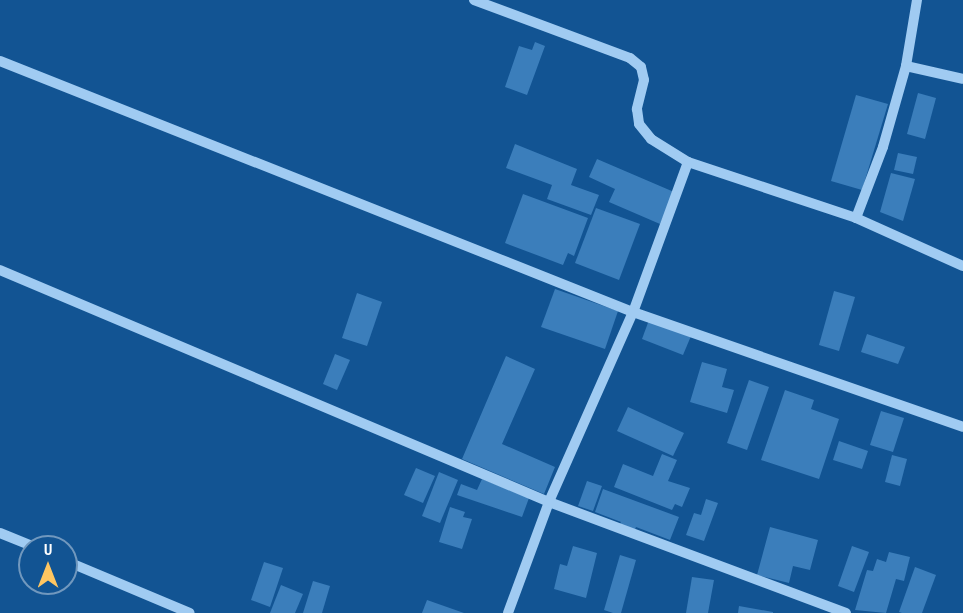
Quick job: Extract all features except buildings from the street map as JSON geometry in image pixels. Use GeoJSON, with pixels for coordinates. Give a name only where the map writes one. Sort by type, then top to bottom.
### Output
{"type":"FeatureCollection","features":[{"type":"Feature","properties":{"kind":"street"},"geometry":{"type":"LineString","coordinates":[[474,0],[508,5],[630,58],[642,68],[644,80],[637,109],[639,124],[651,139],[688,162],[856,218],[963,266]]}},
{"type":"Feature","properties":{"kind":"street"},"geometry":{"type":"LineString","coordinates":[[856,218],[883,147],[906,66],[917,0]]}},
{"type":"Feature","properties":{"kind":"street"},"geometry":{"type":"LineString","coordinates":[[0,61],[633,312],[963,427]]}},
{"type":"Feature","properties":{"kind":"street"},"geometry":{"type":"LineString","coordinates":[[906,66],[963,80]]}},
{"type":"Feature","properties":{"kind":"street"},"geometry":{"type":"LineString","coordinates":[[508,613],[549,502],[633,312],[688,162]]}},
{"type":"Feature","properties":{"kind":"street"},"geometry":{"type":"LineString","coordinates":[[0,270],[549,502],[846,613]]}},
{"type":"Feature","properties":{"kind":"street"},"geometry":{"type":"LineString","coordinates":[[0,533],[18,540]]}},
{"type":"Feature","properties":{"kind":"street"},"geometry":{"type":"LineString","coordinates":[[78,566],[190,613]]}}]}
